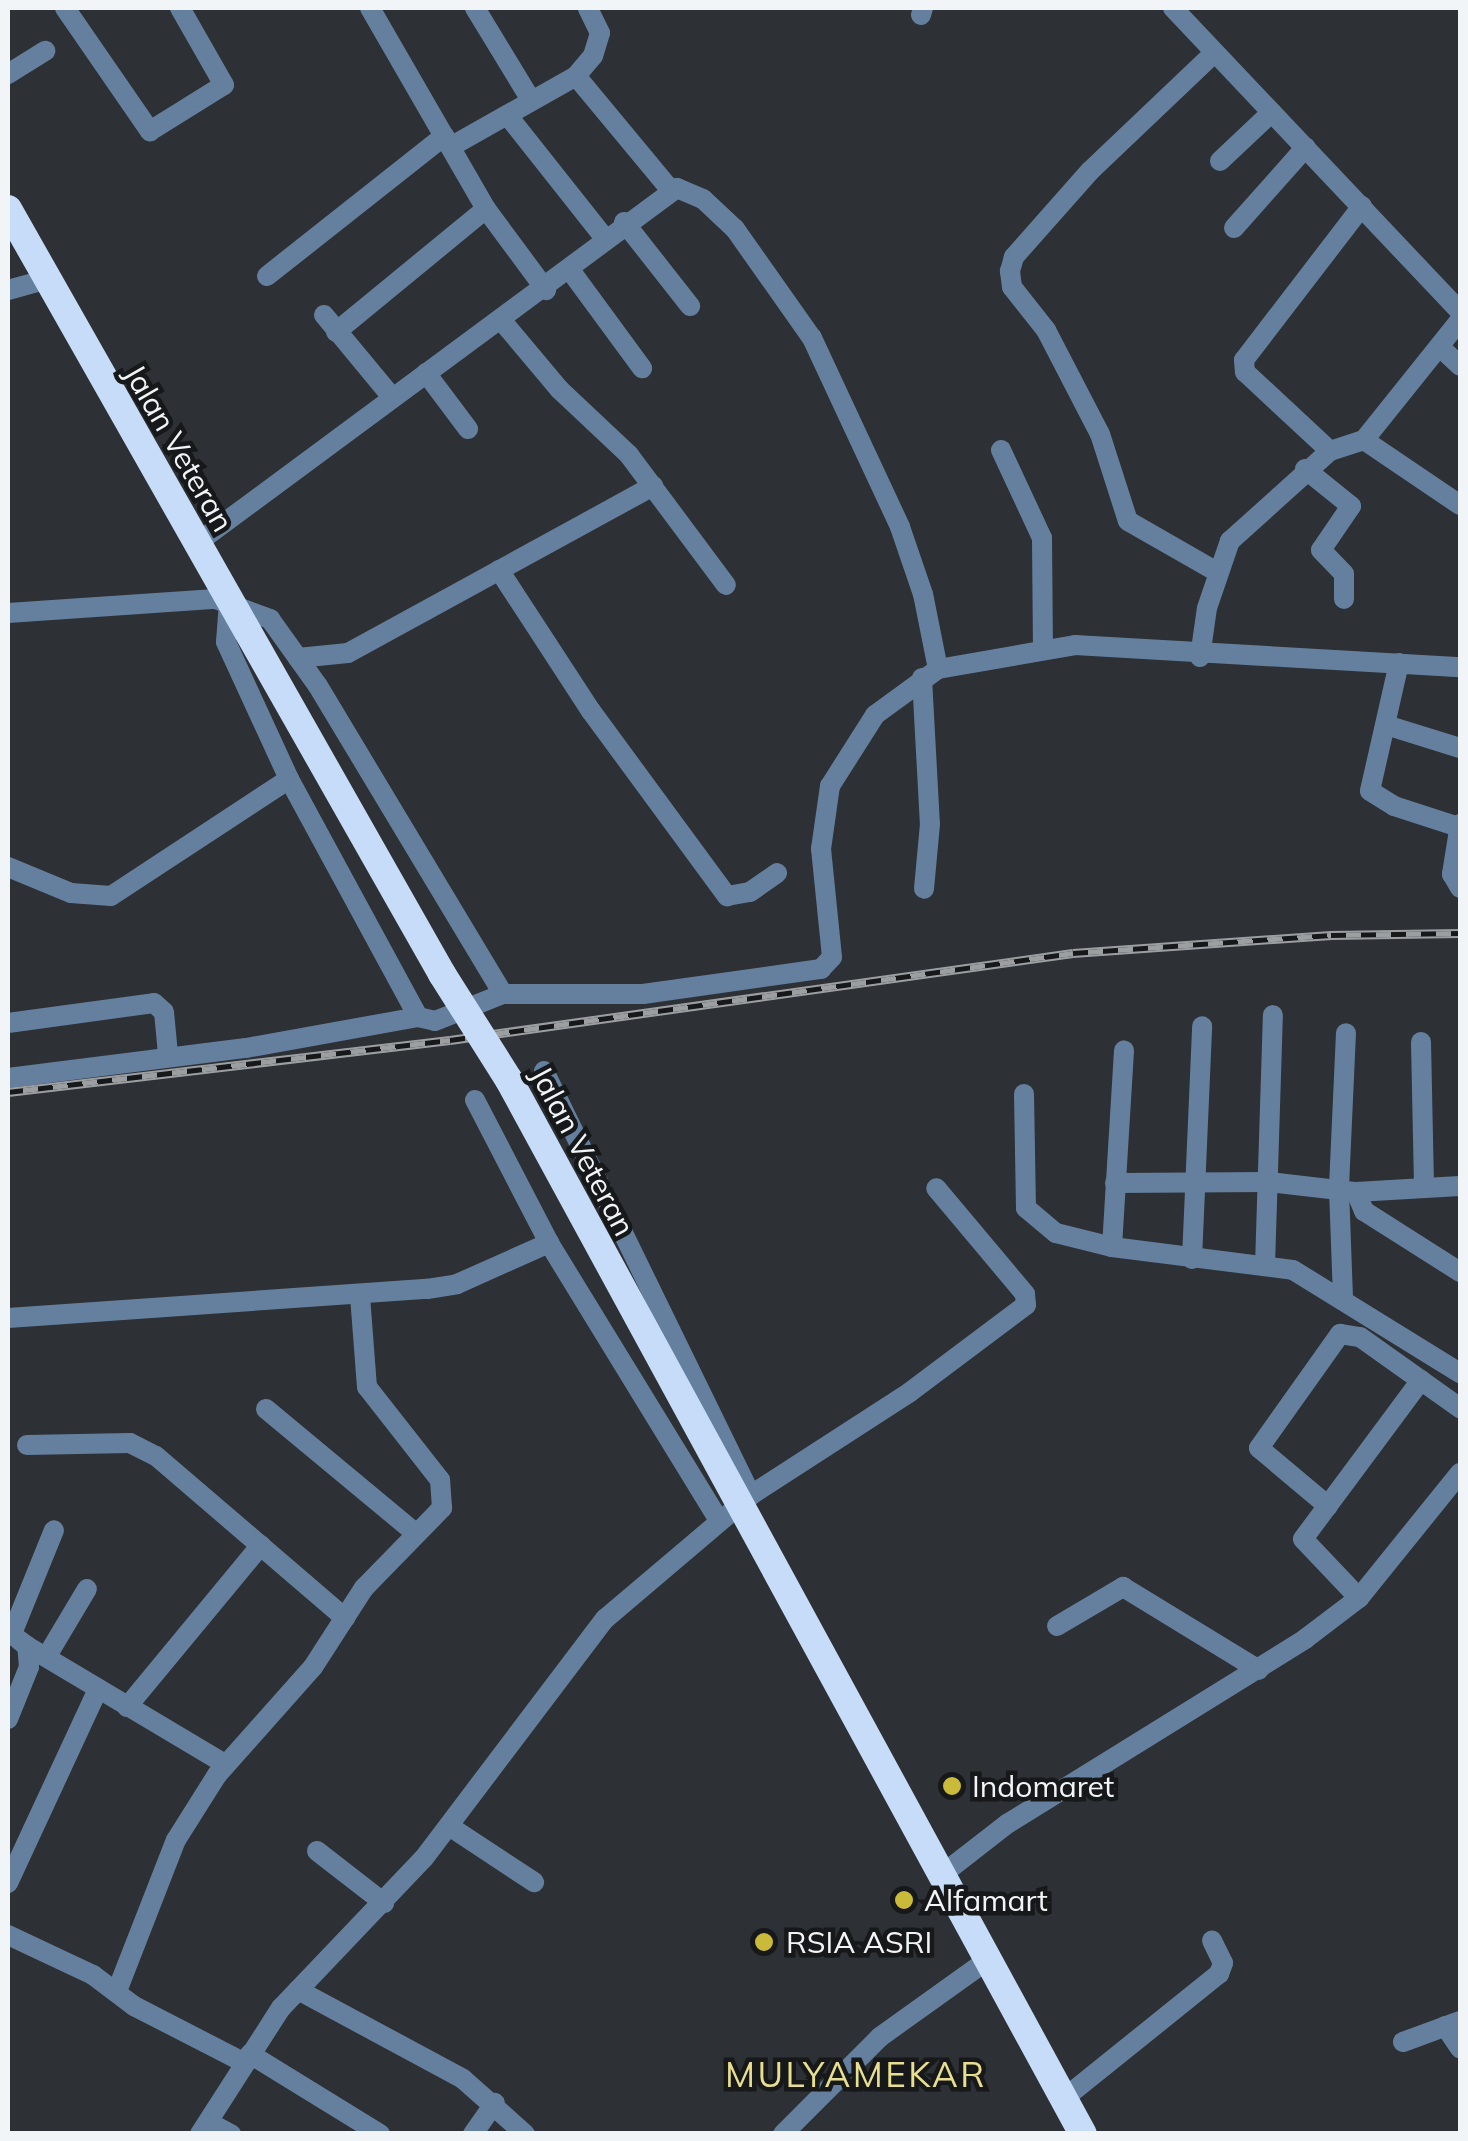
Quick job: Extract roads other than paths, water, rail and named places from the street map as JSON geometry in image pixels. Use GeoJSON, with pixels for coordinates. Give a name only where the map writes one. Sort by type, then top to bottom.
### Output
{"type":"FeatureCollection","features":[{"type":"Feature","properties":{"kind":"highway","name":"Jalan Veteran"},"geometry":{"type":"LineString","coordinates":[[8,210],[228,602],[318,747],[442,974],[509,1080],[736,1506],[944,1873],[1067,2096],[1083,2134]]}},
{"type":"Feature","properties":{"kind":"street"},"geometry":{"type":"LineString","coordinates":[[66,8],[150,131],[224,85],[220,69],[180,8]]}},
{"type":"Feature","properties":{"kind":"street"},"geometry":{"type":"LineString","coordinates":[[370,8],[486,209],[546,290]]}},
{"type":"Feature","properties":{"kind":"street"},"geometry":{"type":"LineString","coordinates":[[475,8],[531,100]]}},
{"type":"Feature","properties":{"kind":"street"},"geometry":{"type":"LineString","coordinates":[[267,276],[448,141],[508,116],[576,76],[600,33],[588,8]]}},
{"type":"Feature","properties":{"kind":"street"},"geometry":{"type":"LineString","coordinates":[[1173,8],[1212,54],[1362,206],[1460,316],[1442,349],[1364,440],[1330,451],[1238,530],[1217,572],[1200,657]]}},
{"type":"Feature","properties":{"kind":"street"},"geometry":{"type":"LineString","coordinates":[[8,74],[45,51]]}},
{"type":"Feature","properties":{"kind":"street"},"geometry":{"type":"LineString","coordinates":[[1212,54],[1090,171],[1014,257],[1010,271],[1012,287],[1046,330],[1100,434],[1128,521],[1217,572]]}},
{"type":"Feature","properties":{"kind":"street"},"geometry":{"type":"LineString","coordinates":[[576,76],[669,188],[703,199],[735,229],[812,338],[900,527],[923,594],[930,674],[930,824],[924,889]]}},
{"type":"Feature","properties":{"kind":"street"},"geometry":{"type":"LineString","coordinates":[[1220,161],[1272,112]]}},
{"type":"Feature","properties":{"kind":"street"},"geometry":{"type":"LineString","coordinates":[[508,116],[604,237]]}},
{"type":"Feature","properties":{"kind":"street"},"geometry":{"type":"LineString","coordinates":[[1234,228],[1306,147]]}},
{"type":"Feature","properties":{"kind":"street"},"geometry":{"type":"LineString","coordinates":[[197,544],[391,396],[546,290],[604,237],[669,188]]}},
{"type":"Feature","properties":{"kind":"street"},"geometry":{"type":"LineString","coordinates":[[1330,451],[1246,372],[1244,360],[1362,206]]}},
{"type":"Feature","properties":{"kind":"street"},"geometry":{"type":"LineString","coordinates":[[391,396],[330,324],[486,209]]}},
{"type":"Feature","properties":{"kind":"street"},"geometry":{"type":"LineString","coordinates":[[624,222],[690,306]]}},
{"type":"Feature","properties":{"kind":"street"},"geometry":{"type":"LineString","coordinates":[[570,270],[642,368]]}},
{"type":"Feature","properties":{"kind":"street"},"geometry":{"type":"LineString","coordinates":[[8,290],[48,279]]}},
{"type":"Feature","properties":{"kind":"street"},"geometry":{"type":"LineString","coordinates":[[502,321],[652,486],[726,586]]}},
{"type":"Feature","properties":{"kind":"street"},"geometry":{"type":"LineString","coordinates":[[1442,349],[1460,366]]}},
{"type":"Feature","properties":{"kind":"street"},"geometry":{"type":"LineString","coordinates":[[426,373],[468,429]]}},
{"type":"Feature","properties":{"kind":"street"},"geometry":{"type":"LineString","coordinates":[[1364,440],[1460,505]]}},
{"type":"Feature","properties":{"kind":"street"},"geometry":{"type":"LineString","coordinates":[[1002,450],[1042,538],[1043,648]]}},
{"type":"Feature","properties":{"kind":"street"},"geometry":{"type":"LineString","coordinates":[[1306,469],[1351,507],[1321,550],[1344,574],[1344,600]]}},
{"type":"Feature","properties":{"kind":"street"},"geometry":{"type":"LineString","coordinates":[[298,658],[348,653],[652,486]]}},
{"type":"Feature","properties":{"kind":"street"},"geometry":{"type":"LineString","coordinates":[[499,570],[590,712],[726,896],[750,892],[778,873]]}},
{"type":"Feature","properties":{"kind":"street"},"geometry":{"type":"LineString","coordinates":[[8,613],[228,602],[270,619],[298,658],[503,994]]}},
{"type":"Feature","properties":{"kind":"street"},"geometry":{"type":"LineString","coordinates":[[228,602],[226,642],[289,779],[418,1017]]}},
{"type":"Feature","properties":{"kind":"street"},"geometry":{"type":"LineString","coordinates":[[8,1078],[92,1070],[168,1054],[246,1048],[418,1017],[435,1020],[503,994],[644,994],[821,970],[832,957],[820,848],[830,786],[866,725],[930,674],[1043,648],[1460,668]]}},
{"type":"Feature","properties":{"kind":"street"},"geometry":{"type":"LineString","coordinates":[[1399,663],[1370,791],[1394,806],[1460,825],[1452,874],[1460,888]]}},
{"type":"Feature","properties":{"kind":"street"},"geometry":{"type":"LineString","coordinates":[[1386,725],[1460,748]]}},
{"type":"Feature","properties":{"kind":"street"},"geometry":{"type":"LineString","coordinates":[[8,867],[71,894],[112,896],[289,779]]}},
{"type":"Feature","properties":{"kind":"street"},"geometry":{"type":"LineString","coordinates":[[8,1023],[154,1003],[164,1012],[168,1054]]}},
{"type":"Feature","properties":{"kind":"street"},"geometry":{"type":"LineString","coordinates":[[1266,1266],[1273,1016]]}},
{"type":"Feature","properties":{"kind":"street"},"geometry":{"type":"LineString","coordinates":[[1192,1259],[1202,1026]]}},
{"type":"Feature","properties":{"kind":"street"},"geometry":{"type":"LineString","coordinates":[[1342,1298],[1347,1190],[1346,1033]]}},
{"type":"Feature","properties":{"kind":"street"},"geometry":{"type":"LineString","coordinates":[[1420,1042],[1424,1188]]}},
{"type":"Feature","properties":{"kind":"street"},"geometry":{"type":"LineString","coordinates":[[1112,1247],[1124,1050]]}},
{"type":"Feature","properties":{"kind":"street"},"geometry":{"type":"LineString","coordinates":[[544,1071],[736,1506]]}},
{"type":"Feature","properties":{"kind":"street"},"geometry":{"type":"LineString","coordinates":[[1024,1094],[1026,1208],[1056,1233],[1112,1247],[1292,1270],[1460,1373]]}},
{"type":"Feature","properties":{"kind":"street"},"geometry":{"type":"LineString","coordinates":[[475,1100],[550,1243],[736,1506]]}},
{"type":"Feature","properties":{"kind":"street"},"geometry":{"type":"LineString","coordinates":[[1115,1183],[1269,1182],[1347,1190],[1460,1186]]}},
{"type":"Feature","properties":{"kind":"street"},"geometry":{"type":"LineString","coordinates":[[231,2134],[206,2128],[248,2058],[298,1990],[384,1903],[450,1826],[605,1619],[736,1506],[910,1392],[1026,1305],[1024,1294],[936,1188]]}},
{"type":"Feature","properties":{"kind":"street"},"geometry":{"type":"LineString","coordinates":[[1347,1190],[1364,1211],[1460,1272]]}},
{"type":"Feature","properties":{"kind":"street"},"geometry":{"type":"LineString","coordinates":[[8,1318],[360,1296],[456,1284],[550,1243]]}},
{"type":"Feature","properties":{"kind":"street"},"geometry":{"type":"LineString","coordinates":[[117,1991],[176,1840],[225,1764],[296,1689],[345,1618],[414,1532],[435,1518],[444,1497],[440,1480],[368,1388],[360,1296]]}},
{"type":"Feature","properties":{"kind":"street"},"geometry":{"type":"LineString","coordinates":[[1328,1506],[1259,1448],[1317,1365],[1347,1332],[1460,1408]]}},
{"type":"Feature","properties":{"kind":"street"},"geometry":{"type":"LineString","coordinates":[[1358,1598],[1304,1543],[1421,1380]]}},
{"type":"Feature","properties":{"kind":"street"},"geometry":{"type":"LineString","coordinates":[[266,1408],[414,1532]]}},
{"type":"Feature","properties":{"kind":"street"},"geometry":{"type":"LineString","coordinates":[[27,1445],[130,1443],[180,1471],[345,1618]]}},
{"type":"Feature","properties":{"kind":"street"},"geometry":{"type":"LineString","coordinates":[[944,1873],[1008,1824],[1259,1670],[1358,1598],[1460,1474]]}},
{"type":"Feature","properties":{"kind":"street"},"geometry":{"type":"LineString","coordinates":[[1439,1500],[1460,1510]]}},
{"type":"Feature","properties":{"kind":"street"},"geometry":{"type":"LineString","coordinates":[[8,1718],[29,1668],[15,1638],[54,1530]]}},
{"type":"Feature","properties":{"kind":"street"},"geometry":{"type":"LineString","coordinates":[[127,1707],[261,1545]]}},
{"type":"Feature","properties":{"kind":"street"},"geometry":{"type":"LineString","coordinates":[[1057,1626],[1123,1587],[1259,1670]]}},
{"type":"Feature","properties":{"kind":"street"},"geometry":{"type":"LineString","coordinates":[[47,1656],[87,1590]]}},
{"type":"Feature","properties":{"kind":"street"},"geometry":{"type":"LineString","coordinates":[[15,1638],[225,1764]]}},
{"type":"Feature","properties":{"kind":"street"},"geometry":{"type":"LineString","coordinates":[[8,1883],[98,1689]]}},
{"type":"Feature","properties":{"kind":"street"},"geometry":{"type":"LineString","coordinates":[[450,1826],[534,1882]]}},
{"type":"Feature","properties":{"kind":"street"},"geometry":{"type":"LineString","coordinates":[[317,1851],[384,1903]]}},
{"type":"Feature","properties":{"kind":"street"},"geometry":{"type":"LineString","coordinates":[[8,1936],[248,2058],[380,2134]]}},
{"type":"Feature","properties":{"kind":"street"},"geometry":{"type":"LineString","coordinates":[[1067,2096],[1219,1974],[1223,1963],[1212,1940]]}},
{"type":"Feature","properties":{"kind":"street"},"geometry":{"type":"LineString","coordinates":[[783,2134],[880,2038],[990,1959]]}},
{"type":"Feature","properties":{"kind":"street"},"geometry":{"type":"LineString","coordinates":[[298,1990],[495,2103],[525,2134]]}},
{"type":"Feature","properties":{"kind":"street"},"geometry":{"type":"LineString","coordinates":[[1402,2042],[1453,2023],[1460,2048]]}},
{"type":"Feature","properties":{"kind":"street"},"geometry":{"type":"LineString","coordinates":[[473,2134],[495,2103]]}},
{"type":"Feature","properties":{"kind":"railway"},"geometry":{"type":"LineString","coordinates":[[8,1092],[450,1040],[1073,953],[1331,935],[1460,933]]}},
{"type":"Feature","properties":{"kind":"place","name":"Indomaret"},"geometry":{"type":"Point","coordinates":[952,1786]}},
{"type":"Feature","properties":{"kind":"place","name":"Alfamart"},"geometry":{"type":"Point","coordinates":[904,1900]}},
{"type":"Feature","properties":{"kind":"place","name":"RSIA ASRI"},"geometry":{"type":"Point","coordinates":[764,1942]}},
{"type":"Feature","properties":{"kind":"district","name":"MULYAMEKAR"},"geometry":{"type":"Point","coordinates":[856,2074]}}]}
